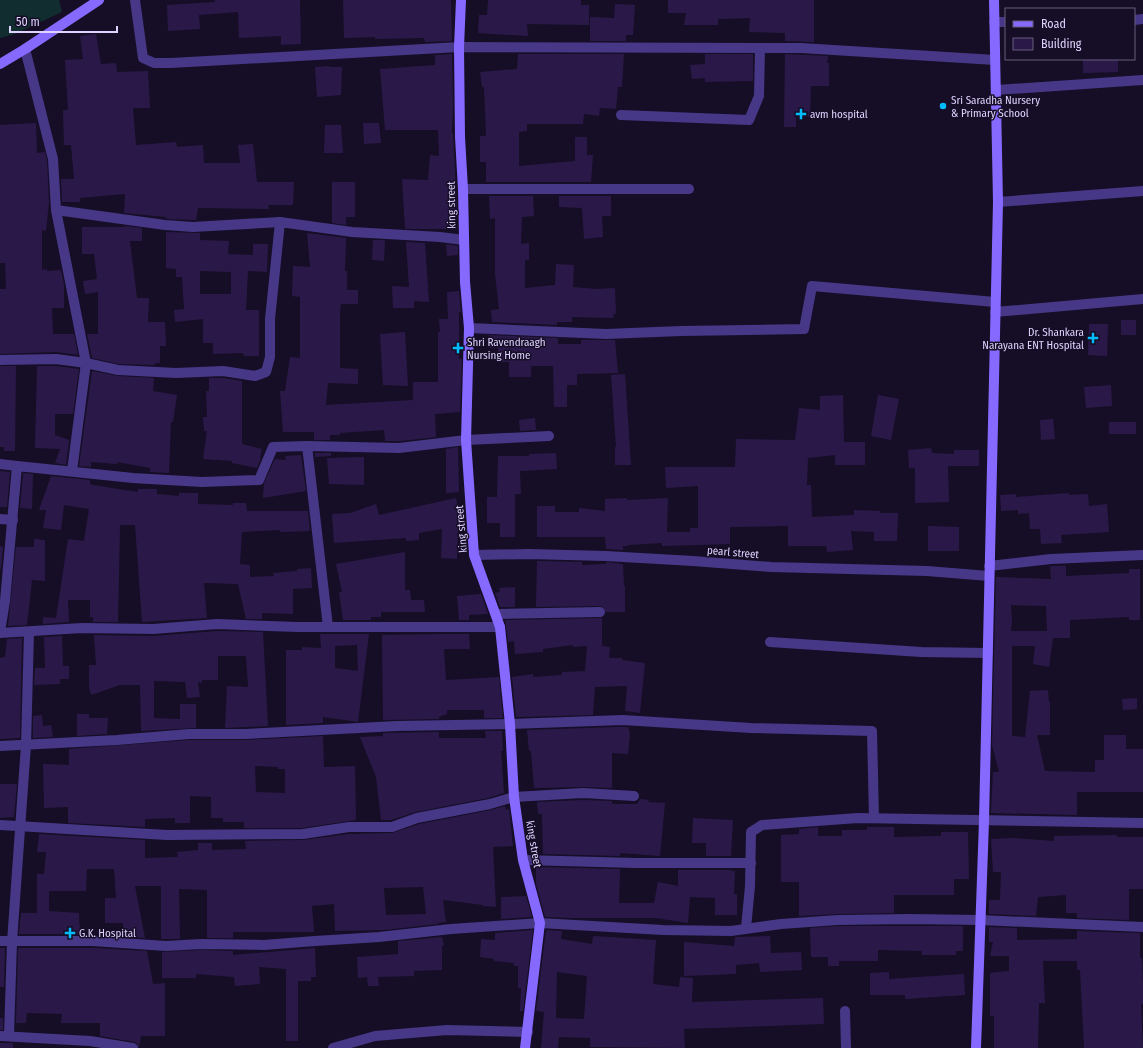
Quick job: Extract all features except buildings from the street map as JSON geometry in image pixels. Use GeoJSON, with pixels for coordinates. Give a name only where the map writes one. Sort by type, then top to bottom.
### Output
{"type":"FeatureCollection","features":[{"type":"Feature","properties":{"kind":"street"},"geometry":{"type":"LineString","coordinates":[[0,64],[99,0]]}},
{"type":"Feature","properties":{"kind":"street"},"geometry":{"type":"LineString","coordinates":[[135,0],[143,58],[154,63],[171,64],[459,47],[801,48],[995,60]]}},
{"type":"Feature","properties":{"kind":"street","name":"king street"},"geometry":{"type":"LineString","coordinates":[[461,0],[459,47],[460,137],[463,189],[465,282],[469,328],[466,440],[474,555],[497,614],[500,627],[510,724],[514,797],[523,860],[540,923],[525,1048]]}},
{"type":"Feature","properties":{"kind":"street"},"geometry":{"type":"LineString","coordinates":[[976,1048],[984,821],[998,202],[994,0]]}},
{"type":"Feature","properties":{"kind":"street"},"geometry":{"type":"LineString","coordinates":[[994,22],[1005,22]]}},
{"type":"Feature","properties":{"kind":"street"},"geometry":{"type":"LineString","coordinates":[[621,115],[749,120],[759,96],[760,48]]}},
{"type":"Feature","properties":{"kind":"street"},"geometry":{"type":"LineString","coordinates":[[25,49],[53,159],[56,210],[86,362],[72,471]]}},
{"type":"Feature","properties":{"kind":"street"},"geometry":{"type":"LineString","coordinates":[[996,90],[1143,80]]}},
{"type":"Feature","properties":{"kind":"street"},"geometry":{"type":"LineString","coordinates":[[463,189],[689,189]]}},
{"type":"Feature","properties":{"kind":"street"},"geometry":{"type":"LineString","coordinates":[[998,202],[1143,191]]}},
{"type":"Feature","properties":{"kind":"street"},"geometry":{"type":"LineString","coordinates":[[56,210],[165,225],[193,227],[280,222],[352,232],[433,236],[464,240]]}},
{"type":"Feature","properties":{"kind":"street"},"geometry":{"type":"LineString","coordinates":[[0,360],[56,359],[86,362],[118,370],[176,373],[223,371],[255,376],[266,372],[270,357],[270,319],[280,222]]}},
{"type":"Feature","properties":{"kind":"street"},"geometry":{"type":"LineString","coordinates":[[469,328],[606,334],[804,329],[812,286],[995,307],[1143,299]]}},
{"type":"Feature","properties":{"kind":"street"},"geometry":{"type":"LineString","coordinates":[[0,464],[164,480],[202,482],[259,480],[273,447],[307,446],[399,448],[466,440],[549,436]]}},
{"type":"Feature","properties":{"kind":"street"},"geometry":{"type":"LineString","coordinates":[[307,446],[328,627]]}},
{"type":"Feature","properties":{"kind":"street"},"geometry":{"type":"LineString","coordinates":[[17,466],[5,601],[0,632],[29,632],[82,628],[153,629],[217,624],[297,627],[500,627]]}},
{"type":"Feature","properties":{"kind":"street"},"geometry":{"type":"LineString","coordinates":[[0,519],[13,520]]}},
{"type":"Feature","properties":{"kind":"street","name":"pearl street"},"geometry":{"type":"LineString","coordinates":[[474,555],[529,554],[606,556],[771,567],[927,571],[989,571],[1051,559],[1143,555]]}},
{"type":"Feature","properties":{"kind":"street"},"geometry":{"type":"LineString","coordinates":[[497,614],[600,612]]}},
{"type":"Feature","properties":{"kind":"street"},"geometry":{"type":"LineString","coordinates":[[29,632],[26,745],[4,1036],[90,1041],[133,1048]]}},
{"type":"Feature","properties":{"kind":"street"},"geometry":{"type":"LineString","coordinates":[[770,642],[922,652],[988,653]]}},
{"type":"Feature","properties":{"kind":"street"},"geometry":{"type":"LineString","coordinates":[[0,746],[117,740],[190,734],[245,734],[397,726],[623,720],[751,728],[872,730],[874,818]]}},
{"type":"Feature","properties":{"kind":"street"},"geometry":{"type":"LineString","coordinates":[[0,825],[167,835],[303,834],[349,827],[392,827],[417,818],[490,804],[514,797],[584,793],[634,796]]}},
{"type":"Feature","properties":{"kind":"street"},"geometry":{"type":"LineString","coordinates":[[746,928],[750,886],[751,832],[762,825],[858,818],[1143,823]]}},
{"type":"Feature","properties":{"kind":"street"},"geometry":{"type":"LineString","coordinates":[[523,860],[636,863],[750,863]]}},
{"type":"Feature","properties":{"kind":"street"},"geometry":{"type":"LineString","coordinates":[[0,941],[92,941],[166,946],[201,944],[264,945],[540,923],[663,930],[730,931],[746,928],[838,920],[980,920],[1143,928]]}},
{"type":"Feature","properties":{"kind":"street"},"geometry":{"type":"LineString","coordinates":[[845,1011],[846,1048]]}},
{"type":"Feature","properties":{"kind":"street"},"geometry":{"type":"LineString","coordinates":[[333,1048],[374,1036],[447,1030],[528,1032]]}},
{"type":"Feature","properties":{"kind":"green space"},"geometry":{"type":"Polygon","coordinates":[[[0,0],[59,0],[62,12],[15,34],[0,38],[0,0]]]}},
{"type":"Feature","properties":{"kind":"place","name":"Sri Saradha Nursery & Primary School"},"geometry":{"type":"Point","coordinates":[943,106]}},
{"type":"Feature","properties":{"kind":"place","name":"avm hospital"},"geometry":{"type":"Point","coordinates":[801,114]}},
{"type":"Feature","properties":{"kind":"place","name":"Dr. Shankara Narayana ENT Hospital"},"geometry":{"type":"Point","coordinates":[1093,338]}},
{"type":"Feature","properties":{"kind":"place","name":"Shri Ravendraagh Nursing Home"},"geometry":{"type":"Point","coordinates":[458,348]}},
{"type":"Feature","properties":{"kind":"place","name":"G.K. Hospital"},"geometry":{"type":"Point","coordinates":[70,933]}}]}
